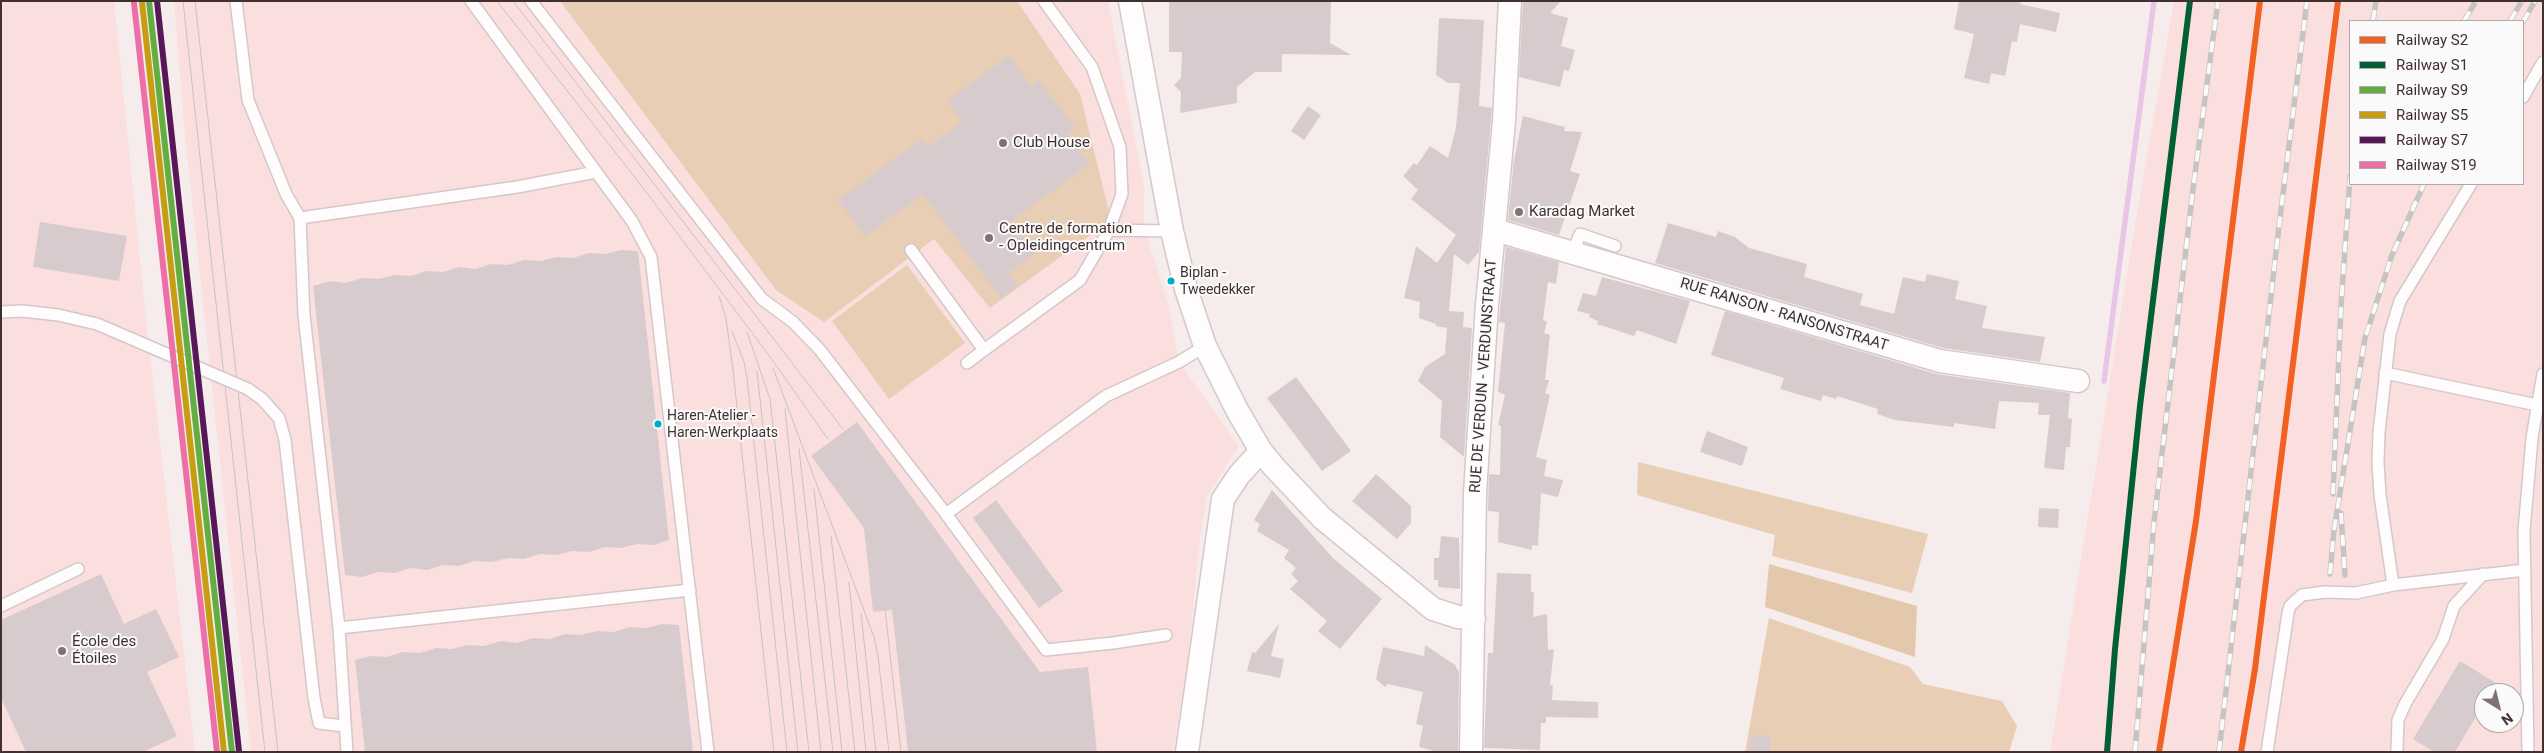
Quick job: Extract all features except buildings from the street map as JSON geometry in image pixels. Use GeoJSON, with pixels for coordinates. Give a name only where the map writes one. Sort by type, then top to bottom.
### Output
{"type":"FeatureCollection","features":[{"type":"Feature","properties":{"kind":"street"},"geometry":{"type":"LineString","coordinates":[[1130,1],[1172,231],[1186,289],[1205,346],[1237,410],[1261,451],[1322,518],[1433,609],[1458,617],[1474,618]]}},
{"type":"Feature","properties":{"kind":"street","name":"RUE DE VERDUN - VERDUNSTRAAT"},"geometry":{"type":"LineString","coordinates":[[1471,752],[1475,493],[1510,1]]}},
{"type":"Feature","properties":{"kind":"street","name":"RUE RANSON - RANSONSTRAAT"},"geometry":{"type":"LineString","coordinates":[[1495,230],[1940,361],[2078,381]]}},
{"type":"Feature","properties":{"kind":"street"},"geometry":{"type":"LineString","coordinates":[[1187,752],[1222,499],[1239,475],[1261,451]]}},
{"type":"Feature","properties":{"kind":"lane"},"geometry":{"type":"LineString","coordinates":[[236,1],[248,100],[286,194],[300,218],[304,316],[339,628],[347,752]]}},
{"type":"Feature","properties":{"kind":"lane"},"geometry":{"type":"LineString","coordinates":[[471,1],[632,220],[651,257],[708,752]]}},
{"type":"Feature","properties":{"kind":"lane"},"geometry":{"type":"LineString","coordinates":[[532,1],[762,299],[792,322],[820,350],[946,514],[1046,650],[1166,635]]}},
{"type":"Feature","properties":{"kind":"lane"},"geometry":{"type":"LineString","coordinates":[[967,363],[1080,280],[1109,230],[1122,194],[1120,147],[1092,67],[1044,1]]}},
{"type":"Feature","properties":{"kind":"lane"},"geometry":{"type":"LineString","coordinates":[[2524,95],[2543,62]]}},
{"type":"Feature","properties":{"kind":"lane"},"geometry":{"type":"LineString","coordinates":[[300,218],[517,187],[596,172]]}},
{"type":"Feature","properties":{"kind":"lane"},"geometry":{"type":"LineString","coordinates":[[2393,585],[2380,495],[2378,462],[2390,334],[2400,301],[2470,185]]}},
{"type":"Feature","properties":{"kind":"lane"},"geometry":{"type":"LineString","coordinates":[[1109,230],[1172,231]]}},
{"type":"Feature","properties":{"kind":"lane"},"geometry":{"type":"LineString","coordinates":[[1573,252],[1580,234],[1615,246]]}},
{"type":"Feature","properties":{"kind":"lane"},"geometry":{"type":"LineString","coordinates":[[911,250],[984,350]]}},
{"type":"Feature","properties":{"kind":"lane"},"geometry":{"type":"LineString","coordinates":[[1,312],[22,311],[58,314],[97,324],[248,389],[262,399],[278,418],[285,440],[314,698],[319,723],[344,726]]}},
{"type":"Feature","properties":{"kind":"lane"},"geometry":{"type":"LineString","coordinates":[[946,514],[1106,396],[1179,362],[1205,346]]}},
{"type":"Feature","properties":{"kind":"lane"},"geometry":{"type":"LineString","coordinates":[[2385,373],[2537,405]]}},
{"type":"Feature","properties":{"kind":"lane"},"geometry":{"type":"LineString","coordinates":[[2528,752],[2529,683],[2525,570],[2527,483],[2543,374]]}},
{"type":"Feature","properties":{"kind":"lane"},"geometry":{"type":"LineString","coordinates":[[1,606],[78,569]]}},
{"type":"Feature","properties":{"kind":"lane"},"geometry":{"type":"LineString","coordinates":[[2268,752],[2290,606],[2302,595],[2310,593],[2356,593],[2393,585],[2525,570]]}},
{"type":"Feature","properties":{"kind":"lane"},"geometry":{"type":"LineString","coordinates":[[2397,752],[2398,720],[2405,704],[2443,639],[2454,606],[2482,574]]}},
{"type":"Feature","properties":{"kind":"lane"},"geometry":{"type":"LineString","coordinates":[[339,628],[690,590]]}},
{"type":"Feature","properties":{"kind":"shaded area"},"geometry":{"type":"Polygon","coordinates":[[[1,1],[114,1],[146,319],[195,752],[1,752],[1,1]]]}},
{"type":"Feature","properties":{"kind":"shaded area"},"geometry":{"type":"Polygon","coordinates":[[[174,1],[1108,1],[1144,184],[1144,229],[1169,306],[1179,362],[1239,446],[1207,496],[1200,539],[1186,676],[1173,752],[251,752],[185,135],[174,1]]]}},
{"type":"Feature","properties":{"kind":"shaded area"},"geometry":{"type":"Polygon","coordinates":[[[560,1],[1017,1],[1080,94],[1111,220],[990,308],[934,239],[824,322],[776,290],[560,1]]]}},
{"type":"Feature","properties":{"kind":"shaded area"},"geometry":{"type":"Polygon","coordinates":[[[2174,1],[2543,1],[2543,752],[2050,752],[2135,225],[2174,1]]]}},
{"type":"Feature","properties":{"kind":"shaded area"},"geometry":{"type":"Polygon","coordinates":[[[907,265],[965,343],[889,399],[832,321],[907,265]]]}},
{"type":"Feature","properties":{"kind":"shaded area"},"geometry":{"type":"Polygon","coordinates":[[[1638,462],[1928,534],[1912,593],[1772,556],[1775,535],[1637,495],[1638,462]]]}},
{"type":"Feature","properties":{"kind":"shaded area"},"geometry":{"type":"Polygon","coordinates":[[[1769,564],[1917,606],[1915,657],[1765,607],[1769,564]]]}},
{"type":"Feature","properties":{"kind":"shaded area"},"geometry":{"type":"Polygon","coordinates":[[[1769,618],[1910,667],[1923,684],[2002,701],[2017,726],[2009,752],[1745,752],[1769,618]]]}},
{"type":"Feature","properties":{"kind":"waterway"},"geometry":{"type":"LineString","coordinates":[[2104,381],[2154,1]]}},
{"type":"Feature","properties":{"kind":"tram line"},"geometry":{"type":"LineString","coordinates":[[183,1],[265,752]]}},
{"type":"Feature","properties":{"kind":"tram line"},"geometry":{"type":"LineString","coordinates":[[195,1],[278,752]]}},
{"type":"Feature","properties":{"kind":"tram line"},"geometry":{"type":"LineString","coordinates":[[497,1],[647,193],[768,354],[828,439]]}},
{"type":"Feature","properties":{"kind":"tram line"},"geometry":{"type":"LineString","coordinates":[[513,1],[843,429]]}},
{"type":"Feature","properties":{"kind":"tram line"},"geometry":{"type":"LineString","coordinates":[[719,296],[726,318],[733,370],[774,752]]}},
{"type":"Feature","properties":{"kind":"tram line"},"geometry":{"type":"LineString","coordinates":[[732,331],[744,362],[747,378],[787,752]]}},
{"type":"Feature","properties":{"kind":"tram line"},"geometry":{"type":"LineString","coordinates":[[747,332],[770,399],[809,752]]}},
{"type":"Feature","properties":{"kind":"tram line"},"geometry":{"type":"LineString","coordinates":[[773,368],[874,637],[878,656],[889,752]]}},
{"type":"Feature","properties":{"kind":"tram line"},"geometry":{"type":"LineString","coordinates":[[757,371],[798,752]]}},
{"type":"Feature","properties":{"kind":"tram line"},"geometry":{"type":"LineString","coordinates":[[785,409],[821,752]]}},
{"type":"Feature","properties":{"kind":"tram line"},"geometry":{"type":"LineString","coordinates":[[799,449],[833,752]]}},
{"type":"Feature","properties":{"kind":"tram line"},"geometry":{"type":"LineString","coordinates":[[814,489],[842,752]]}},
{"type":"Feature","properties":{"kind":"tram line"},"geometry":{"type":"LineString","coordinates":[[831,536],[855,752]]}},
{"type":"Feature","properties":{"kind":"tram line"},"geometry":{"type":"LineString","coordinates":[[849,582],[866,752]]}},
{"type":"Feature","properties":{"kind":"tram line"},"geometry":{"type":"LineString","coordinates":[[885,609],[901,752]]}},
{"type":"Feature","properties":{"kind":"tram line"},"geometry":{"type":"LineString","coordinates":[[861,613],[876,752]]}},
{"type":"Feature","properties":{"kind":"railway"},"geometry":{"type":"LineString","coordinates":[[2135,752],[2154,522],[2193,189],[2218,1]]}},
{"type":"Feature","properties":{"kind":"railway"},"geometry":{"type":"LineString","coordinates":[[2219,752],[2279,226],[2307,1]]}},
{"type":"Feature","properties":{"kind":"railway"},"geometry":{"type":"LineString","coordinates":[[2373,20],[2376,1]]}},
{"type":"Feature","properties":{"kind":"railway"},"geometry":{"type":"LineString","coordinates":[[2465,20],[2476,1]]}},
{"type":"Feature","properties":{"kind":"railway"},"geometry":{"type":"LineString","coordinates":[[2511,20],[2522,1]]}},
{"type":"Feature","properties":{"kind":"railway"},"geometry":{"type":"LineString","coordinates":[[2524,20],[2535,1]]}},
{"type":"Feature","properties":{"kind":"railway"},"geometry":{"type":"LineString","coordinates":[[2333,494],[2341,306],[2349,185]]}},
{"type":"Feature","properties":{"kind":"railway"},"geometry":{"type":"LineString","coordinates":[[2330,574],[2334,530],[2365,338],[2392,255],[2424,185]]}},
{"type":"Feature","properties":{"kind":"railway"},"geometry":{"type":"LineString","coordinates":[[2341,513],[2345,575]]}},
{"type":"Feature","properties":{"kind":"rail line","name":"S9"},"geometry":{"type":"LineString","coordinates":[[149,1],[232,752]]}},
{"type":"Feature","properties":{"kind":"rail line","name":"S7"},"geometry":{"type":"LineString","coordinates":[[157,1],[239,751]]}},
{"type":"Feature","properties":{"kind":"rail line","name":"S1"},"geometry":{"type":"LineString","coordinates":[[2107,752],[2115,649],[2140,406],[2190,1]]}},
{"type":"Feature","properties":{"kind":"rail line","name":"S2"},"geometry":{"type":"LineString","coordinates":[[2159,752],[2196,521],[2260,1]]}},
{"type":"Feature","properties":{"kind":"rail line","name":"S2"},"geometry":{"type":"LineString","coordinates":[[2241,752],[2255,669],[2338,1]]}},
{"type":"Feature","properties":{"kind":"rail line","name":"S5"},"geometry":{"type":"LineString","coordinates":[[142,2],[224,752]]}},
{"type":"Feature","properties":{"kind":"rail line","name":"S19"},"geometry":{"type":"LineString","coordinates":[[134,3],[217,752]]}},
{"type":"Feature","properties":{"kind":"place","name":"Club House"},"geometry":{"type":"Point","coordinates":[1003,143]}},
{"type":"Feature","properties":{"kind":"place","name":"Karadag Market"},"geometry":{"type":"Point","coordinates":[1519,212]}},
{"type":"Feature","properties":{"kind":"place","name":"Centre de formation - Opleidingcentrum"},"geometry":{"type":"Point","coordinates":[989,238]}},
{"type":"Feature","properties":{"kind":"place","name":"Biplan - Tweedekker"},"geometry":{"type":"Point","coordinates":[1171,281]}},
{"type":"Feature","properties":{"kind":"place","name":"Haren-Atelier - Haren-Werkplaats"},"geometry":{"type":"Point","coordinates":[658,424]}},
{"type":"Feature","properties":{"kind":"place","name":"École des Étoiles"},"geometry":{"type":"Point","coordinates":[62,651]}}]}
